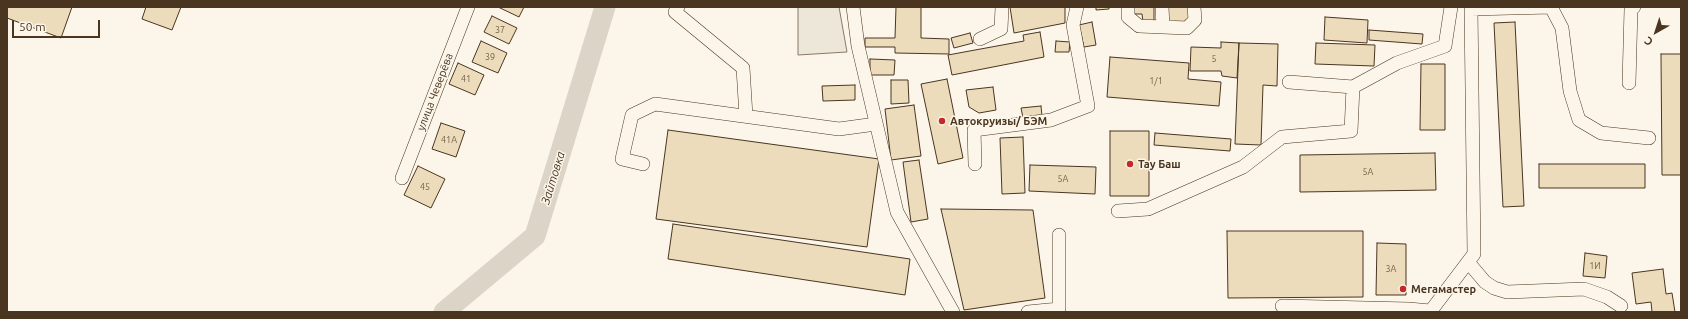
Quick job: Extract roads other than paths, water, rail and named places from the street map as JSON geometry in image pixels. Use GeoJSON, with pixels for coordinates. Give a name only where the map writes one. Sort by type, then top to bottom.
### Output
{"type":"FeatureCollection","features":[{"type":"Feature","properties":{"kind":"street","name":"улица Чеверёва"},"geometry":{"type":"LineString","coordinates":[[402,178],[468,7]]}},
{"type":"Feature","properties":{"kind":"street"},"geometry":{"type":"LineString","coordinates":[[678,7],[675,12],[743,68],[746,116]]}},
{"type":"Feature","properties":{"kind":"street"},"geometry":{"type":"LineString","coordinates":[[853,7],[858,46],[897,212],[953,312]]}},
{"type":"Feature","properties":{"kind":"street"},"geometry":{"type":"LineString","coordinates":[[980,39],[1001,29],[1002,7]]}},
{"type":"Feature","properties":{"kind":"street"},"geometry":{"type":"LineString","coordinates":[[975,164],[974,130],[1051,120],[1088,106],[1073,25],[1077,7]]}},
{"type":"Feature","properties":{"kind":"street"},"geometry":{"type":"LineString","coordinates":[[1128,7],[1128,17],[1139,26],[1187,28],[1194,20],[1194,7]]}},
{"type":"Feature","properties":{"kind":"street"},"geometry":{"type":"LineString","coordinates":[[1162,7],[1163,27]]}},
{"type":"Feature","properties":{"kind":"street"},"geometry":{"type":"LineString","coordinates":[[1289,82],[1353,87],[1397,63],[1445,46],[1451,7]]}},
{"type":"Feature","properties":{"kind":"street"},"geometry":{"type":"LineString","coordinates":[[1282,306],[1409,309],[1430,312],[1474,254],[1471,8],[1551,7],[1562,28],[1570,91],[1580,120],[1601,133],[1649,138]]}},
{"type":"Feature","properties":{"kind":"street"},"geometry":{"type":"LineString","coordinates":[[1629,83],[1631,8],[1634,7]]}},
{"type":"Feature","properties":{"kind":"street"},"geometry":{"type":"LineString","coordinates":[[1118,211],[1148,209],[1236,170],[1282,137],[1351,131],[1353,87]]}},
{"type":"Feature","properties":{"kind":"street"},"geometry":{"type":"LineString","coordinates":[[643,164],[622,159],[632,115],[655,104],[839,129],[876,124]]}},
{"type":"Feature","properties":{"kind":"street"},"geometry":{"type":"LineString","coordinates":[[1028,312],[1059,309],[1060,235]]}},
{"type":"Feature","properties":{"kind":"street"},"geometry":{"type":"LineString","coordinates":[[1468,262],[1485,282],[1494,288],[1507,292],[1584,289],[1607,297],[1621,306]]}},
{"type":"Feature","properties":{"kind":"waterway","name":"Зайтовка"},"geometry":{"type":"LineString","coordinates":[[444,312],[535,236],[605,7]]}},
{"type":"Feature","properties":{"kind":"place","name":"Автокруизы/ БЭМ"},"geometry":{"type":"Point","coordinates":[942,121]}},
{"type":"Feature","properties":{"kind":"place","name":"Тау Баш"},"geometry":{"type":"Point","coordinates":[1130,164]}},
{"type":"Feature","properties":{"kind":"place","name":"Мегамастер"},"geometry":{"type":"Point","coordinates":[1403,289]}}]}
